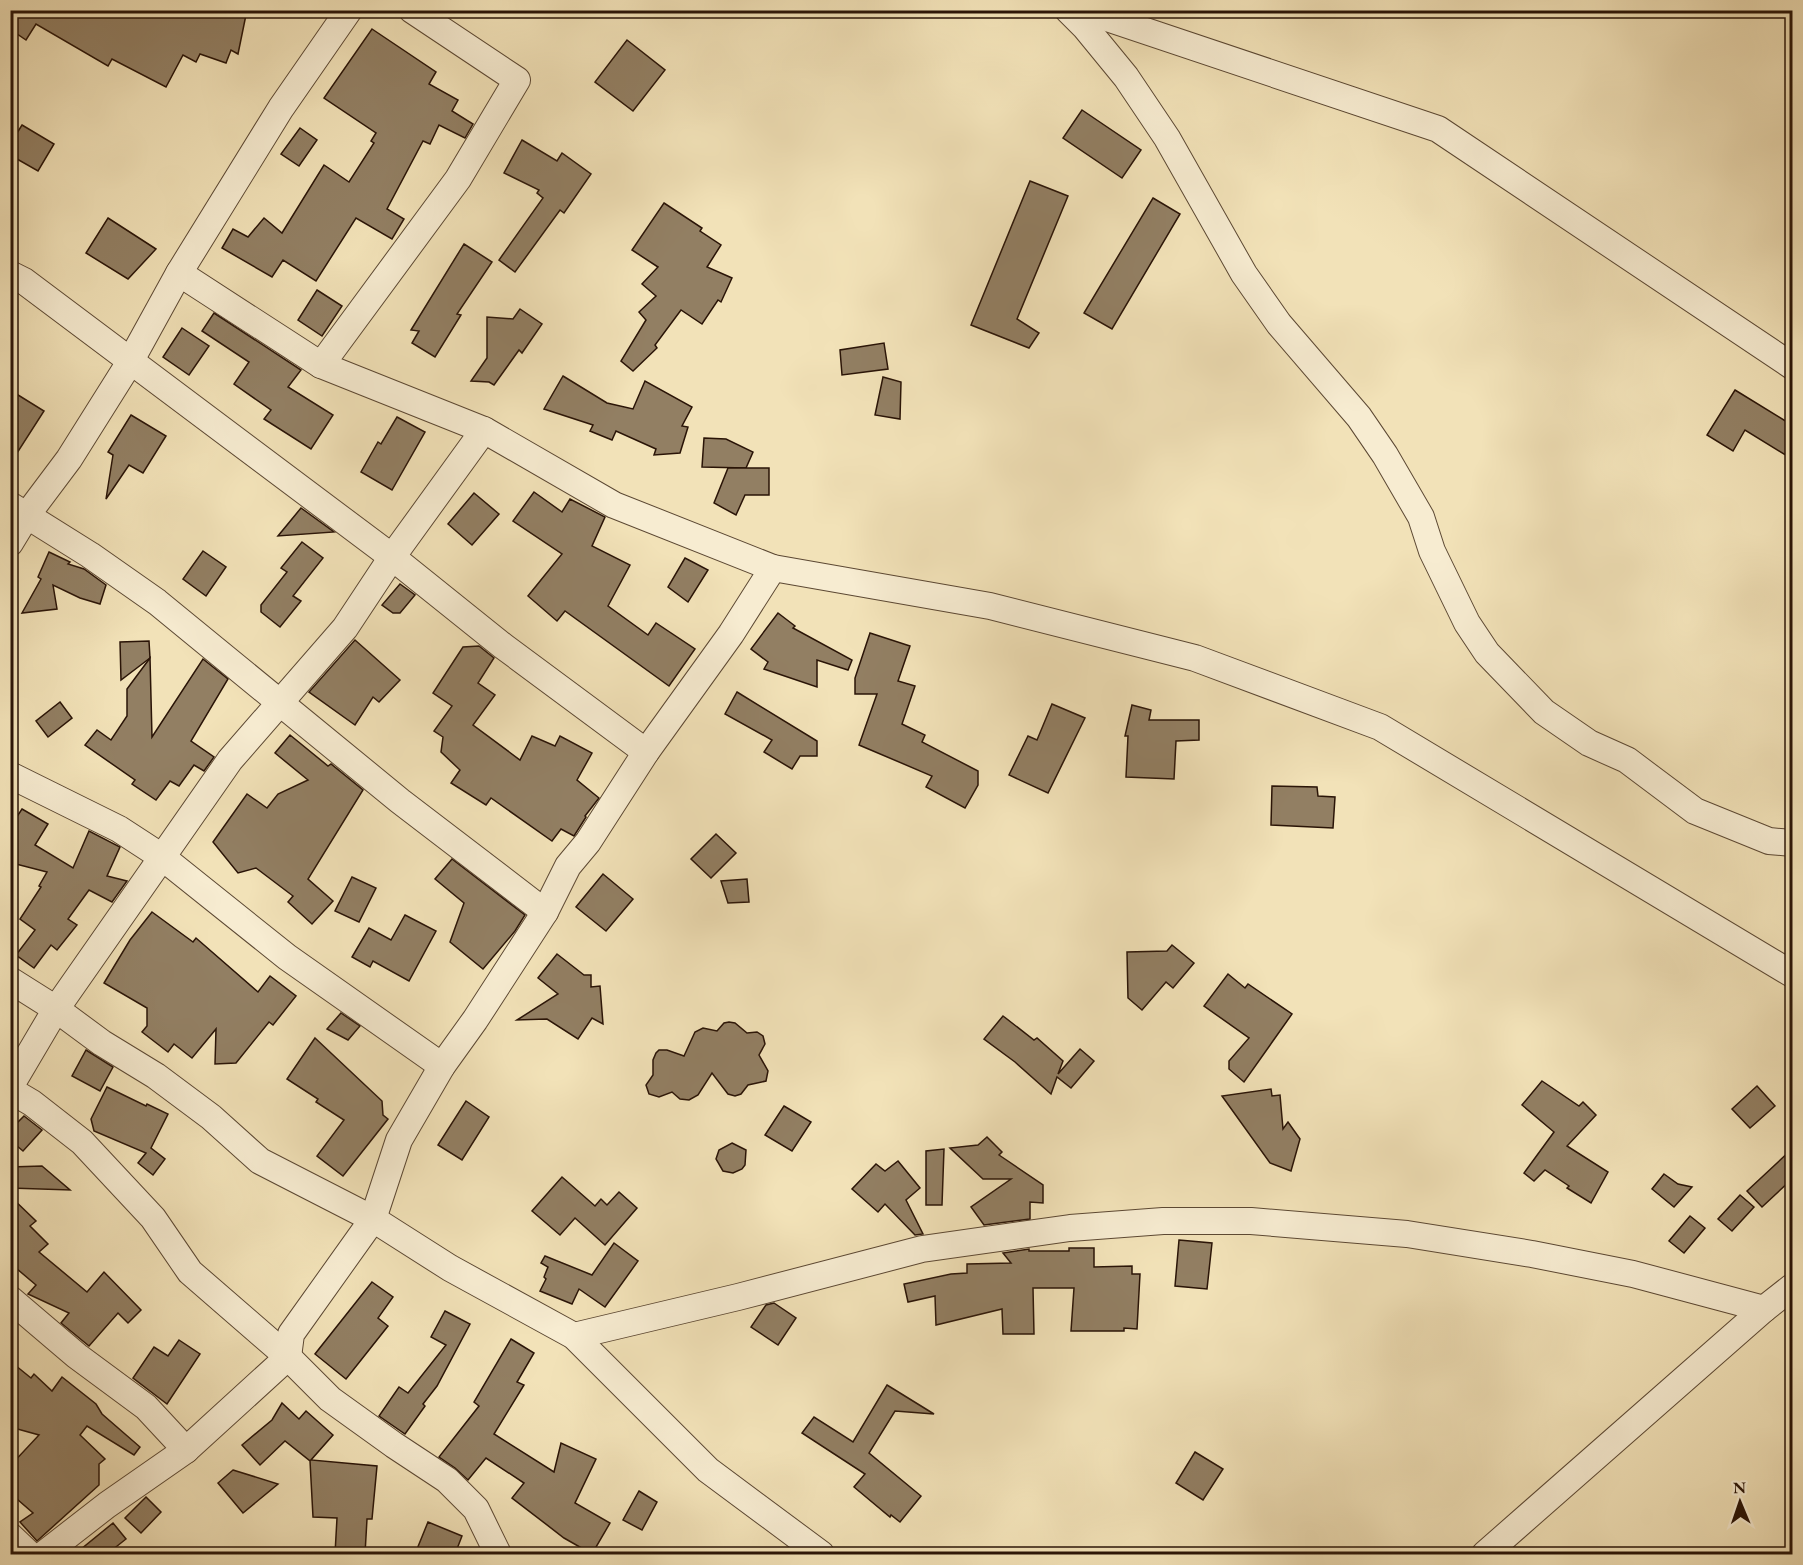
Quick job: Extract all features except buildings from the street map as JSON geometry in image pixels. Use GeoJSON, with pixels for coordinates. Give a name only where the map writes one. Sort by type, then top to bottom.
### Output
{"type":"FeatureCollection","features":[{"type":"Feature","properties":{"kind":"street"},"geometry":{"type":"LineString","coordinates":[[10,543],[19,510],[69,459],[130,362],[179,273],[281,108],[349,10]]}},
{"type":"Feature","properties":{"kind":"street"},"geometry":{"type":"LineString","coordinates":[[321,365],[458,179],[517,80],[412,10]]}},
{"type":"Feature","properties":{"kind":"street"},"geometry":{"type":"LineString","coordinates":[[1068,10],[1126,77],[1167,138],[1244,274],[1279,324],[1359,417],[1385,455],[1421,517],[1432,551],[1467,623],[1487,653],[1544,712],[1589,743],[1628,760],[1695,811],[1769,841],[1792,843]]}},
{"type":"Feature","properties":{"kind":"street"},"geometry":{"type":"LineString","coordinates":[[1083,10],[1438,129],[1792,366]]}},
{"type":"Feature","properties":{"kind":"street"},"geometry":{"type":"LineString","coordinates":[[179,273],[321,365],[484,430],[614,505],[773,568],[990,606],[1195,658],[1380,727],[1792,975]]}},
{"type":"Feature","properties":{"kind":"street"},"geometry":{"type":"LineString","coordinates":[[10,274],[24,281],[392,557],[503,646],[646,752]]}},
{"type":"Feature","properties":{"kind":"street"},"geometry":{"type":"LineString","coordinates":[[484,430],[392,557],[345,628],[230,760],[56,1009],[10,1088],[82,1142],[153,1218],[190,1272],[288,1357],[330,1399],[447,1480],[476,1509],[498,1554]]}},
{"type":"Feature","properties":{"kind":"street"},"geometry":{"type":"LineString","coordinates":[[19,510],[90,555],[157,603],[400,801],[545,912]]}},
{"type":"Feature","properties":{"kind":"street"},"geometry":{"type":"LineString","coordinates":[[44,1554],[186,1450],[288,1357],[291,1334],[373,1219],[399,1140],[442,1066],[475,1020],[545,912],[568,866],[588,842],[646,752],[731,634],[773,568]]}},
{"type":"Feature","properties":{"kind":"street"},"geometry":{"type":"LineString","coordinates":[[10,775],[119,829],[162,857],[287,957],[442,1066]]}},
{"type":"Feature","properties":{"kind":"street"},"geometry":{"type":"LineString","coordinates":[[10,980],[56,1009],[102,1043],[156,1076],[211,1118],[260,1161],[373,1219],[450,1268],[574,1336],[708,1470],[821,1554]]}},
{"type":"Feature","properties":{"kind":"street"},"geometry":{"type":"LineString","coordinates":[[574,1336],[738,1297],[922,1249],[1070,1228],[1163,1221],[1251,1221],[1407,1234],[1532,1254],[1633,1274],[1764,1310]]}},
{"type":"Feature","properties":{"kind":"street"},"geometry":{"type":"LineString","coordinates":[[1485,1554],[1792,1287]]}},
{"type":"Feature","properties":{"kind":"street"},"geometry":{"type":"LineString","coordinates":[[10,1299],[77,1356],[146,1407],[186,1450]]}},
{"type":"Feature","properties":{"kind":"street"},"geometry":{"type":"LineString","coordinates":[[10,1536],[29,1554]]}}]}
